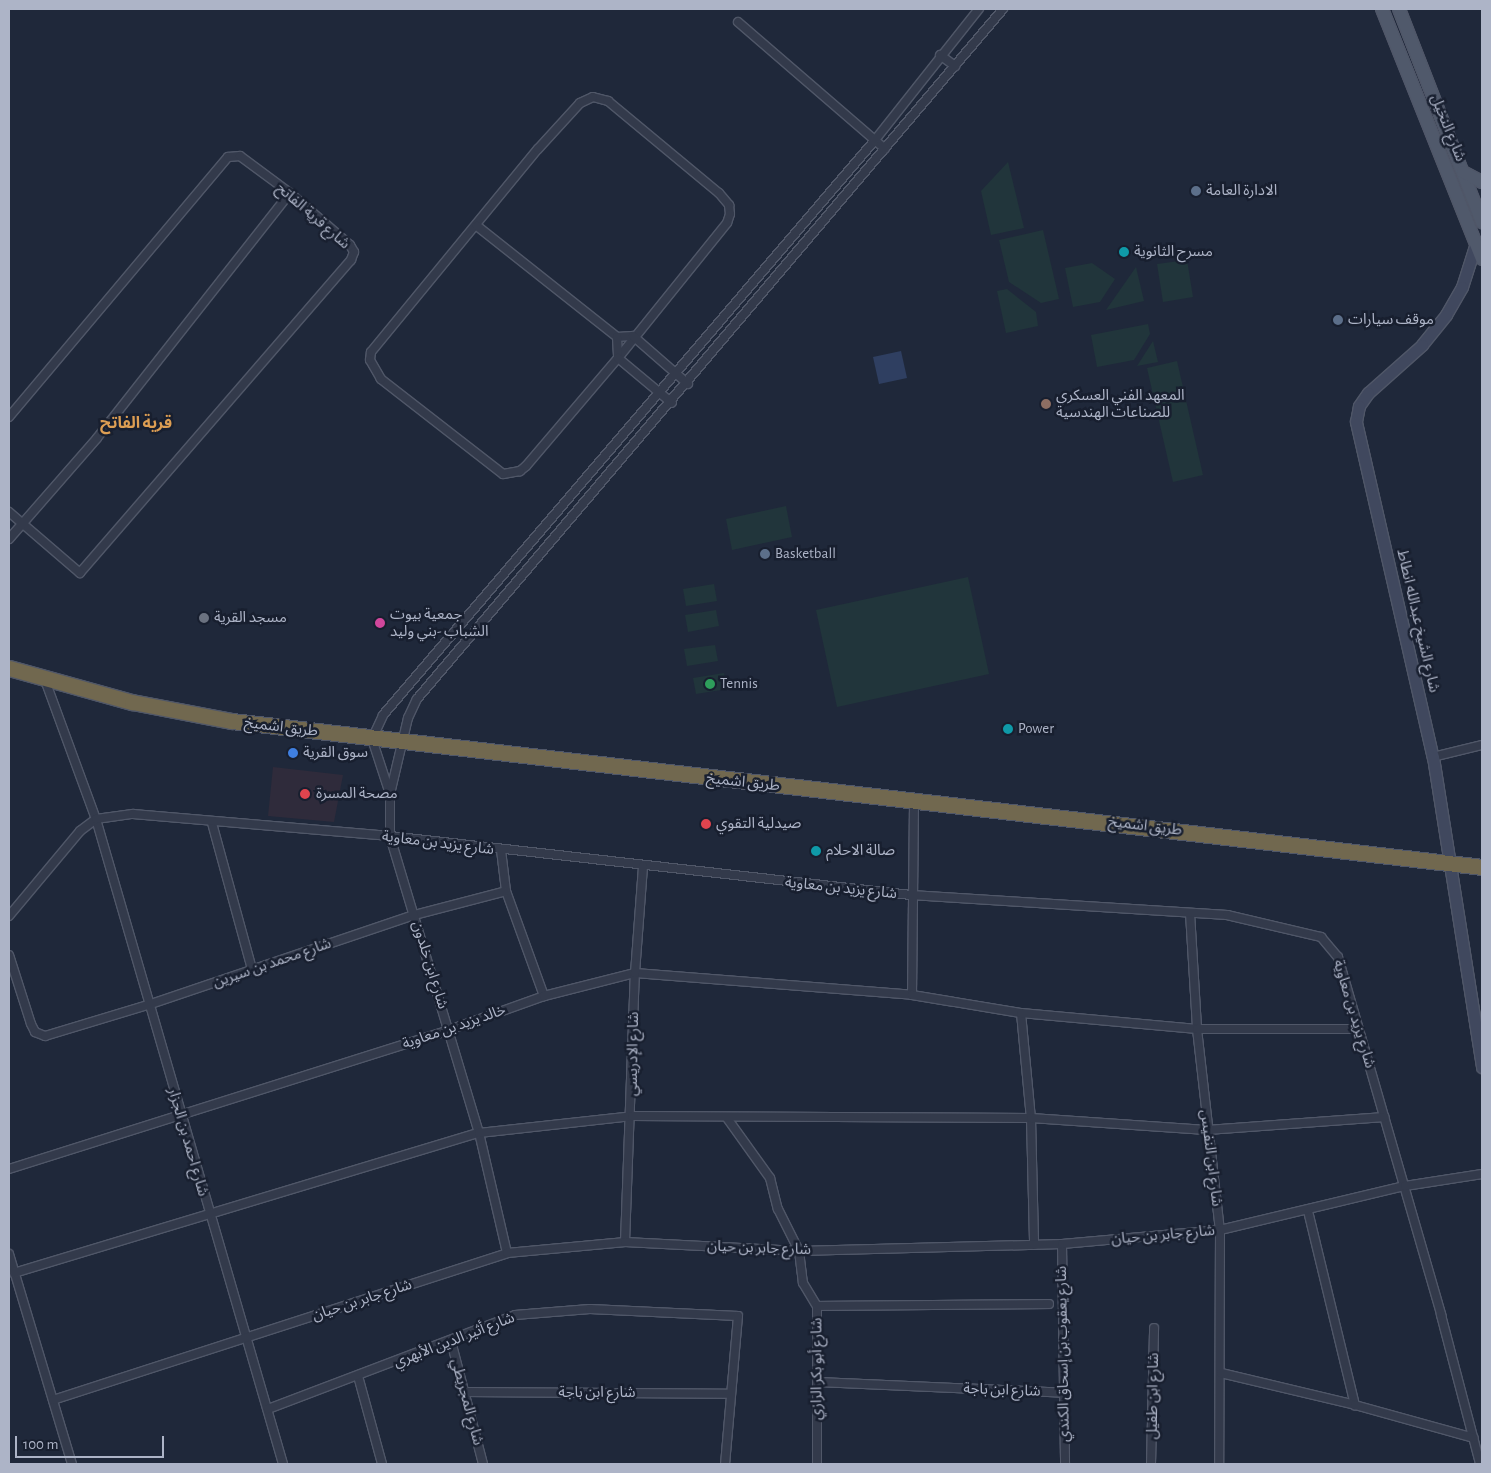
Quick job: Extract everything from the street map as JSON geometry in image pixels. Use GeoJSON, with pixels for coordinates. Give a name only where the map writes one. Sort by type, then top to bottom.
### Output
{"type":"FeatureCollection","features":[{"type":"Feature","properties":{"kind":"highway","name":"طريق اشميخ"},"geometry":{"type":"LineString","coordinates":[[9,668],[45,680],[132,702],[232,721],[401,743],[1482,867]]}},
{"type":"Feature","properties":{"kind":"main road","name":"شارع النخيل"},"geometry":{"type":"LineString","coordinates":[[1382,9],[1482,259]]}},
{"type":"Feature","properties":{"kind":"main road","name":"شارع النخيل"},"geometry":{"type":"LineString","coordinates":[[1398,9],[1482,223]]}},
{"type":"Feature","properties":{"kind":"main road"},"geometry":{"type":"LineString","coordinates":[[1463,172],[1482,182]]}},
{"type":"Feature","properties":{"kind":"main road"},"geometry":{"type":"LineString","coordinates":[[1467,220],[1482,223]]}},
{"type":"Feature","properties":{"kind":"main road","name":"شارع الشيخ عبدالله انطاط"},"geometry":{"type":"LineString","coordinates":[[1482,223],[1462,287],[1446,315],[1422,345],[1368,393],[1359,406],[1356,422],[1433,757],[1451,863],[1463,958],[1482,1066]]}},
{"type":"Feature","properties":{"kind":"street"},"geometry":{"type":"LineString","coordinates":[[390,794],[372,739],[390,708],[658,391],[875,140],[940,55],[979,9]]}},
{"type":"Feature","properties":{"kind":"street"},"geometry":{"type":"LineString","coordinates":[[390,794],[408,718],[418,699],[672,403],[1003,9]]}},
{"type":"Feature","properties":{"kind":"street"},"geometry":{"type":"LineString","coordinates":[[738,22],[885,149]]}},
{"type":"Feature","properties":{"kind":"street"},"geometry":{"type":"LineString","coordinates":[[940,55],[955,66]]}},
{"type":"Feature","properties":{"kind":"street"},"geometry":{"type":"LineString","coordinates":[[593,97],[608,101],[719,193],[729,205],[730,214],[727,223],[633,336],[618,358],[526,466],[512,474],[496,470],[381,378],[370,360],[371,352],[477,226],[580,103],[593,97]]}},
{"type":"Feature","properties":{"kind":"street","name":"شارع قرية الفاتح"},"geometry":{"type":"LineString","coordinates":[[9,417],[228,157],[240,156],[290,193],[350,245],[354,252],[351,260],[80,573],[23,523]]}},
{"type":"Feature","properties":{"kind":"street"},"geometry":{"type":"LineString","coordinates":[[9,539],[97,438],[290,193]]}},
{"type":"Feature","properties":{"kind":"street"},"geometry":{"type":"LineString","coordinates":[[477,226],[617,337],[633,336],[688,384]]}},
{"type":"Feature","properties":{"kind":"street"},"geometry":{"type":"LineString","coordinates":[[617,337],[618,358],[672,403]]}},
{"type":"Feature","properties":{"kind":"street"},"geometry":{"type":"LineString","coordinates":[[9,512],[23,523]]}},
{"type":"Feature","properties":{"kind":"street","name":"شارع احمد بن الجزار"},"geometry":{"type":"LineString","coordinates":[[45,680],[96,820],[209,1216],[247,1338],[283,1464]]}},
{"type":"Feature","properties":{"kind":"street"},"geometry":{"type":"LineString","coordinates":[[1433,757],[1482,745]]}},
{"type":"Feature","properties":{"kind":"street","name":"شارع ابن خلدون"},"geometry":{"type":"LineString","coordinates":[[390,794],[390,836],[479,1133],[507,1253]]}},
{"type":"Feature","properties":{"kind":"street"},"geometry":{"type":"LineString","coordinates":[[912,995],[911,895],[914,801]]}},
{"type":"Feature","properties":{"kind":"street","name":"شارع يزيد بن معاوية"},"geometry":{"type":"LineString","coordinates":[[96,820],[133,814],[212,823],[390,836],[911,895],[1227,916],[1321,937],[1338,957],[1405,1186],[1480,1464]]}},
{"type":"Feature","properties":{"kind":"street"},"geometry":{"type":"LineString","coordinates":[[9,916],[60,852],[96,820]]}},
{"type":"Feature","properties":{"kind":"street"},"geometry":{"type":"LineString","coordinates":[[212,823],[252,969]]}},
{"type":"Feature","properties":{"kind":"street"},"geometry":{"type":"LineString","coordinates":[[501,850],[506,891],[544,996]]}},
{"type":"Feature","properties":{"kind":"street","name":"شارع الإدريسي"},"geometry":{"type":"LineString","coordinates":[[625,1242],[632,1116],[635,973],[643,866]]}},
{"type":"Feature","properties":{"kind":"street","name":"شارع محمد بن سيرين"},"geometry":{"type":"LineString","coordinates":[[9,955],[31,1024],[40,1036],[53,1035],[414,915],[506,891]]}},
{"type":"Feature","properties":{"kind":"street","name":"شارع ابن النفيس"},"geometry":{"type":"LineString","coordinates":[[1190,913],[1197,1029],[1207,1130],[1220,1230],[1221,1372],[1219,1464]]}},
{"type":"Feature","properties":{"kind":"street","name":"خالد يزيد بن معاوية"},"geometry":{"type":"LineString","coordinates":[[9,1169],[449,1030],[544,996],[635,973],[912,995],[1021,1013],[1197,1029],[1359,1029]]}},
{"type":"Feature","properties":{"kind":"street"},"geometry":{"type":"LineString","coordinates":[[1021,1013],[1032,1118],[1034,1245]]}},
{"type":"Feature","properties":{"kind":"street"},"geometry":{"type":"LineString","coordinates":[[14,1273],[209,1216],[479,1133],[632,1116],[727,1118],[1032,1118],[1207,1130],[1385,1117]]}},
{"type":"Feature","properties":{"kind":"street","name":"شارع أبو بكر الرازي"},"geometry":{"type":"LineString","coordinates":[[727,1118],[770,1178],[778,1209],[799,1251],[803,1283],[817,1306],[817,1464]]}},
{"type":"Feature","properties":{"kind":"street","name":"شارع جابر بن حيان"},"geometry":{"type":"LineString","coordinates":[[53,1400],[507,1253],[625,1242],[799,1251],[1062,1244],[1220,1230],[1308,1211],[1405,1186],[1482,1174]]}},
{"type":"Feature","properties":{"kind":"street"},"geometry":{"type":"LineString","coordinates":[[1308,1211],[1355,1404]]}},
{"type":"Feature","properties":{"kind":"street","name":"شارع يعقوب بن إسحاق الكندي"},"geometry":{"type":"LineString","coordinates":[[1062,1244],[1064,1464]]}},
{"type":"Feature","properties":{"kind":"street"},"geometry":{"type":"LineString","coordinates":[[9,1254],[72,1464]]}},
{"type":"Feature","properties":{"kind":"street"},"geometry":{"type":"LineString","coordinates":[[817,1306],[1049,1304]]}},
{"type":"Feature","properties":{"kind":"street","name":"شارع أثير الدين الأبهري"},"geometry":{"type":"LineString","coordinates":[[268,1409],[451,1341],[515,1315],[590,1309],[738,1316],[729,1394]]}},
{"type":"Feature","properties":{"kind":"street","name":"شارع ابن طفيل"},"geometry":{"type":"LineString","coordinates":[[1151,1464],[1154,1328]]}},
{"type":"Feature","properties":{"kind":"street","name":"شارع المجريطي"},"geometry":{"type":"LineString","coordinates":[[451,1341],[483,1464]]}},
{"type":"Feature","properties":{"kind":"street"},"geometry":{"type":"LineString","coordinates":[[1221,1372],[1355,1404],[1474,1438]]}},
{"type":"Feature","properties":{"kind":"street"},"geometry":{"type":"LineString","coordinates":[[358,1376],[382,1464]]}},
{"type":"Feature","properties":{"kind":"street","name":"شارع ابن باجة"},"geometry":{"type":"LineString","coordinates":[[818,1382],[1064,1393]]}},
{"type":"Feature","properties":{"kind":"street","name":"شارع ابن باجة"},"geometry":{"type":"LineString","coordinates":[[464,1392],[729,1394]]}},
{"type":"Feature","properties":{"kind":"street"},"geometry":{"type":"LineString","coordinates":[[725,1464],[729,1394]]}},
{"type":"Feature","properties":{"kind":"shaded area"},"geometry":{"type":"Polygon","coordinates":[[[1008,162],[1024,228],[991,235],[981,191],[1008,162]]]}},
{"type":"Feature","properties":{"kind":"shaded area"},"geometry":{"type":"Polygon","coordinates":[[[1043,230],[1059,299],[1041,303],[1009,282],[999,240],[1043,230]]]}},
{"type":"Feature","properties":{"kind":"shaded area"},"geometry":{"type":"Polygon","coordinates":[[[1187,260],[1193,297],[1163,302],[1157,264],[1187,260]]]}},
{"type":"Feature","properties":{"kind":"shaded area"},"geometry":{"type":"Polygon","coordinates":[[[1092,263],[1115,279],[1100,302],[1073,307],[1065,268],[1092,263]]]}},
{"type":"Feature","properties":{"kind":"shaded area"},"geometry":{"type":"Polygon","coordinates":[[[1136,267],[1144,301],[1106,310],[1136,267]]]}},
{"type":"Feature","properties":{"kind":"shaded area"},"geometry":{"type":"Polygon","coordinates":[[[1007,289],[1036,312],[1038,326],[1006,333],[997,291],[1007,289]]]}},
{"type":"Feature","properties":{"kind":"shaded area"},"geometry":{"type":"Polygon","coordinates":[[[1148,324],[1150,334],[1134,360],[1097,367],[1091,335],[1148,324]]]}},
{"type":"Feature","properties":{"kind":"shaded area"},"geometry":{"type":"Polygon","coordinates":[[[1153,341],[1158,362],[1137,366],[1153,341]]]}},
{"type":"Feature","properties":{"kind":"shaded area"},"geometry":{"type":"Polygon","coordinates":[[[1177,361],[1203,475],[1173,482],[1147,368],[1177,361]]]}},
{"type":"Feature","properties":{"kind":"shaded area"},"geometry":{"type":"Polygon","coordinates":[[[786,506],[792,537],[732,550],[726,519],[786,506]]]}},
{"type":"Feature","properties":{"kind":"shaded area"},"geometry":{"type":"Polygon","coordinates":[[[968,577],[989,674],[837,707],[816,610],[968,577]]]}},
{"type":"Feature","properties":{"kind":"shaded area"},"geometry":{"type":"Polygon","coordinates":[[[714,584],[717,601],[686,606],[683,589],[714,584]]]}},
{"type":"Feature","properties":{"kind":"shaded area"},"geometry":{"type":"Polygon","coordinates":[[[716,610],[719,626],[688,632],[685,615],[716,610]]]}},
{"type":"Feature","properties":{"kind":"shaded area","name":"Tennis"},"geometry":{"type":"Polygon","coordinates":[[[715,645],[718,661],[687,666],[684,649],[715,645]]]}},
{"type":"Feature","properties":{"kind":"shaded area","name":"Tennis"},"geometry":{"type":"Polygon","coordinates":[[[724,673],[727,689],[696,694],[693,678],[724,673]]]}},
{"type":"Feature","properties":{"kind":"shaded area","name":"مصحة المسرة"},"geometry":{"type":"Polygon","coordinates":[[[273,767],[343,775],[334,822],[268,816],[273,767]]]}},
{"type":"Feature","properties":{"kind":"water"},"geometry":{"type":"Polygon","coordinates":[[[901,351],[907,378],[879,384],[873,357],[901,351]]]}},
{"type":"Feature","properties":{"kind":"place","name":"الادارة العامة"},"geometry":{"type":"Point","coordinates":[1196,191]}},
{"type":"Feature","properties":{"kind":"place","name":"مسرح الثانوية"},"geometry":{"type":"Point","coordinates":[1124,252]}},
{"type":"Feature","properties":{"kind":"place","name":"موقف سيارات"},"geometry":{"type":"Point","coordinates":[1338,320]}},
{"type":"Feature","properties":{"kind":"place","name":"المعهد الفني العسكري للصناعات الهندسية"},"geometry":{"type":"Point","coordinates":[1046,404]}},
{"type":"Feature","properties":{"kind":"place","name":"Basketball"},"geometry":{"type":"Point","coordinates":[765,554]}},
{"type":"Feature","properties":{"kind":"place","name":"مسجد القرية"},"geometry":{"type":"Point","coordinates":[204,618]}},
{"type":"Feature","properties":{"kind":"place","name":"جمعية بيوت الشباب -بني وليد"},"geometry":{"type":"Point","coordinates":[380,623]}},
{"type":"Feature","properties":{"kind":"place","name":"Tennis"},"geometry":{"type":"Point","coordinates":[710,684]}},
{"type":"Feature","properties":{"kind":"place","name":"Power"},"geometry":{"type":"Point","coordinates":[1008,729]}},
{"type":"Feature","properties":{"kind":"place","name":"سوق القرية"},"geometry":{"type":"Point","coordinates":[293,753]}},
{"type":"Feature","properties":{"kind":"place","name":"مصحة المسرة"},"geometry":{"type":"Point","coordinates":[305,794]}},
{"type":"Feature","properties":{"kind":"place","name":"صيدلية التقوي"},"geometry":{"type":"Point","coordinates":[706,824]}},
{"type":"Feature","properties":{"kind":"place","name":"صالة الاحلام"},"geometry":{"type":"Point","coordinates":[816,851]}},
{"type":"Feature","properties":{"kind":"district","name":"قرية الفاتح"},"geometry":{"type":"Point","coordinates":[136,423]}}]}
